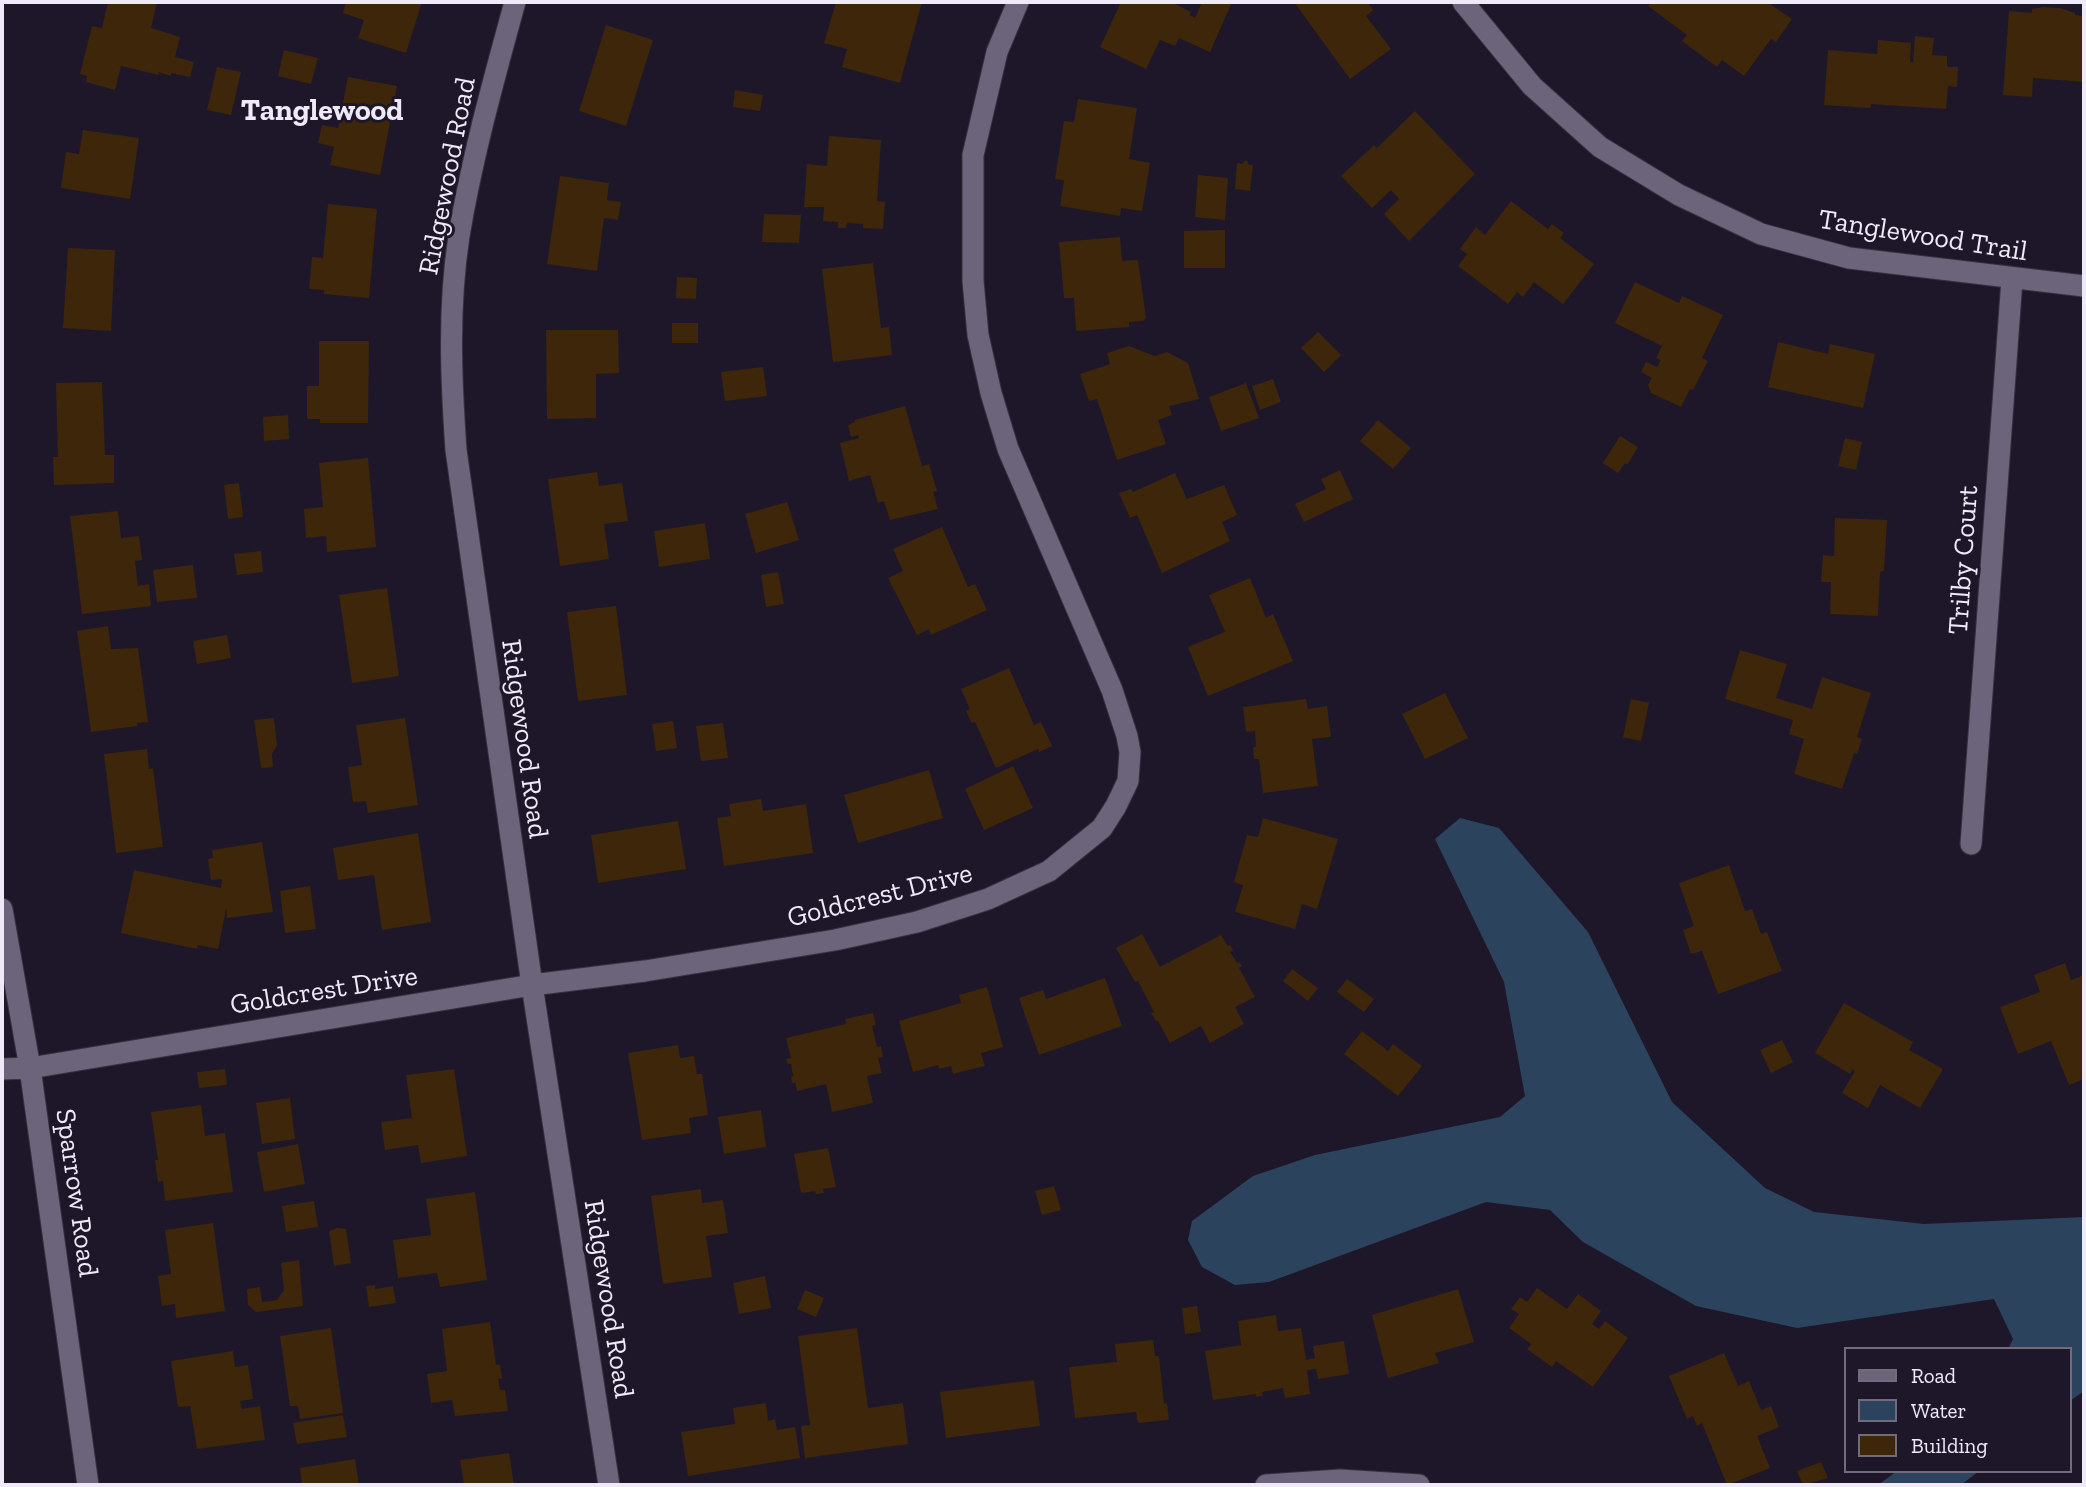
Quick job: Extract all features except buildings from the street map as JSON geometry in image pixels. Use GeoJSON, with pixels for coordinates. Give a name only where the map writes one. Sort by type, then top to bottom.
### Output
{"type":"FeatureCollection","features":[{"type":"Feature","properties":{"kind":"street","name":"Ridgewood Road"},"geometry":{"type":"LineString","coordinates":[[515,2],[485,109],[459,237],[451,372],[456,450],[465,523],[532,985],[609,1485]]}},
{"type":"Feature","properties":{"kind":"street","name":"Goldcrest Drive"},"geometry":{"type":"LineString","coordinates":[[2,1069],[30,1068],[532,985],[645,971],[835,940],[916,922],[988,899],[1049,871],[1102,828],[1128,781],[1130,752],[1127,736],[1112,690],[1008,449],[991,393],[978,335],[973,281],[973,155],[997,52],[1018,2]]}},
{"type":"Feature","properties":{"kind":"street","name":"Tanglewood Trail"},"geometry":{"type":"LineString","coordinates":[[1463,2],[1542,95],[1600,147],[1679,195],[1761,234],[1849,258],[2084,286]]}},
{"type":"Feature","properties":{"kind":"street","name":"Trilby Court"},"geometry":{"type":"LineString","coordinates":[[1971,844],[2012,279]]}},
{"type":"Feature","properties":{"kind":"street","name":"Sparrow Road"},"geometry":{"type":"LineString","coordinates":[[2,909],[30,1068],[88,1485]]}},
{"type":"Feature","properties":{"kind":"street"},"geometry":{"type":"LineString","coordinates":[[1266,1485],[1340,1480],[1419,1485]]}},
{"type":"Feature","properties":{"kind":"water"},"geometry":{"type":"Polygon","coordinates":[[[1460,818],[1499,828],[1588,932],[1672,1102],[1765,1188],[1814,1212],[1924,1224],[2084,1217],[2084,1391],[2072,1400],[2072,1347],[2009,1347],[2013,1339],[1994,1299],[1797,1328],[1696,1306],[1583,1242],[1550,1210],[1486,1202],[1269,1282],[1235,1285],[1202,1267],[1188,1240],[1192,1221],[1253,1176],[1315,1155],[1500,1117],[1525,1096],[1504,982],[1435,839],[1460,818]]]}},
{"type":"Feature","properties":{"kind":"water"},"geometry":{"type":"Polygon","coordinates":[[[1894,1473],[1976,1473],[1961,1485],[1878,1485],[1894,1473]]]}},
{"type":"Feature","properties":{"kind":"district","name":"Tanglewood"},"geometry":{"type":"Point","coordinates":[322,111]}}]}
